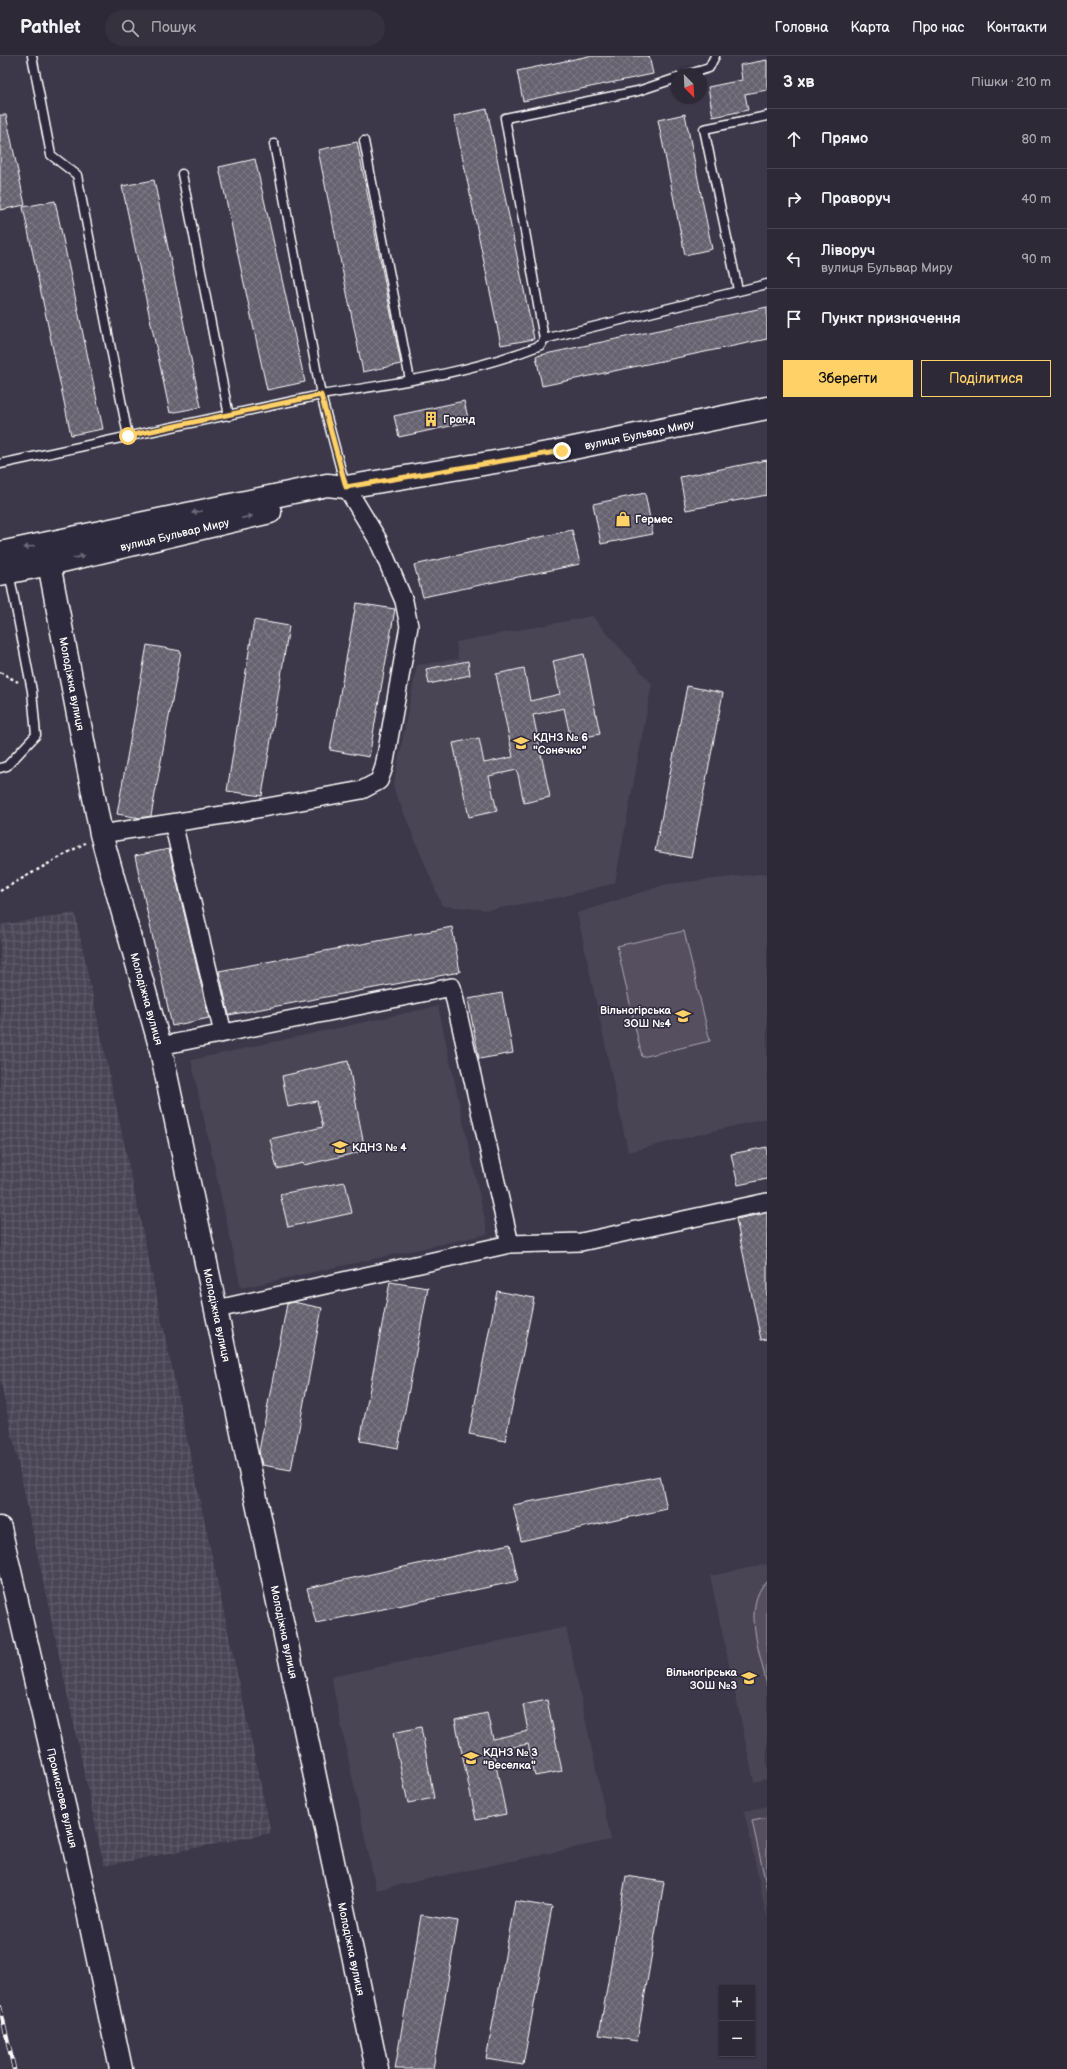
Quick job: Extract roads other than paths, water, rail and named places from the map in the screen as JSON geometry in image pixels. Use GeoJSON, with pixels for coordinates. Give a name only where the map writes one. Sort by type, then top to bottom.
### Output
{"type":"FeatureCollection","features":[{"type":"Feature","properties":{"kind":"street","name":"вулиця Бульвар Миру"},"geometry":{"type":"LineString","coordinates":[[3,566],[326,486],[346,487],[554,452],[767,408]]}},
{"type":"Feature","properties":{"kind":"street","name":"вулиця Бульвар Миру"},"geometry":{"type":"LineString","coordinates":[[3,566],[49,564],[328,498],[346,487]]}},
{"type":"Feature","properties":{"kind":"street"},"geometry":{"type":"LineString","coordinates":[[102,834],[362,790],[379,781],[384,767],[409,626],[404,601],[378,540],[346,487]]}},
{"type":"Feature","properties":{"kind":"street","name":"Молодіжна вулиця"},"geometry":{"type":"LineString","coordinates":[[49,564],[102,834],[160,1046],[377,2069]]}},
{"type":"Feature","properties":{"kind":"street"},"geometry":{"type":"LineString","coordinates":[[173,823],[223,1033]]}},
{"type":"Feature","properties":{"kind":"street"},"geometry":{"type":"LineString","coordinates":[[160,1046],[452,987],[510,1244]]}},
{"type":"Feature","properties":{"kind":"street"},"geometry":{"type":"LineString","coordinates":[[217,1309],[510,1244],[581,1242],[767,1202]]}},
{"type":"Feature","properties":{"kind":"street","name":"Промислова вулиця"},"geometry":{"type":"LineString","coordinates":[[0,1528],[80,1874],[120,2069]]}},
{"type":"Feature","properties":{"kind":"lane"},"geometry":{"type":"LineString","coordinates":[[32,56],[51,155],[77,176],[128,436]]}},
{"type":"Feature","properties":{"kind":"lane"},"geometry":{"type":"LineString","coordinates":[[707,69],[709,68],[715,56]]}},
{"type":"Feature","properties":{"kind":"lane"},"geometry":{"type":"LineString","coordinates":[[0,464],[321,395],[458,371],[514,356],[542,345],[544,339],[504,118],[638,91],[671,80]]}},
{"type":"Feature","properties":{"kind":"lane"},"geometry":{"type":"LineString","coordinates":[[738,290],[704,129],[767,116]]}},
{"type":"Feature","properties":{"kind":"lane"},"geometry":{"type":"LineString","coordinates":[[364,141],[410,380]]}},
{"type":"Feature","properties":{"kind":"lane"},"geometry":{"type":"LineString","coordinates":[[274,144],[321,395],[346,487]]}},
{"type":"Feature","properties":{"kind":"lane"},"geometry":{"type":"LineString","coordinates":[[182,174],[229,416]]}},
{"type":"Feature","properties":{"kind":"lane"},"geometry":{"type":"LineString","coordinates":[[544,339],[767,284]]}},
{"type":"Feature","properties":{"kind":"lane"},"geometry":{"type":"LineString","coordinates":[[0,768],[7,766],[36,735],[32,691],[3,566]]}},
{"type":"Feature","properties":{"kind":"railway"},"geometry":{"type":"LineString","coordinates":[[0,2007],[14,2069]]}},
{"type":"Feature","properties":{"kind":"place","name":"Гранд"},"geometry":{"type":"Point","coordinates":[431,419]}},
{"type":"Feature","properties":{"kind":"place","name":"Гермес"},"geometry":{"type":"Point","coordinates":[623,519]}},
{"type":"Feature","properties":{"kind":"place","name":"КДНЗ № 6 \"Сонечко\""},"geometry":{"type":"Point","coordinates":[521,743]}},
{"type":"Feature","properties":{"kind":"place","name":"Вільногірська ЗОШ №4"},"geometry":{"type":"Point","coordinates":[683,1016]}},
{"type":"Feature","properties":{"kind":"place","name":"КДНЗ № 4"},"geometry":{"type":"Point","coordinates":[340,1147]}},
{"type":"Feature","properties":{"kind":"place","name":"Вільногірська ЗОШ №3"},"geometry":{"type":"Point","coordinates":[749,1678]}},
{"type":"Feature","properties":{"kind":"place","name":"КДНЗ № 3 \"Веселка\""},"geometry":{"type":"Point","coordinates":[471,1758]}}]}
